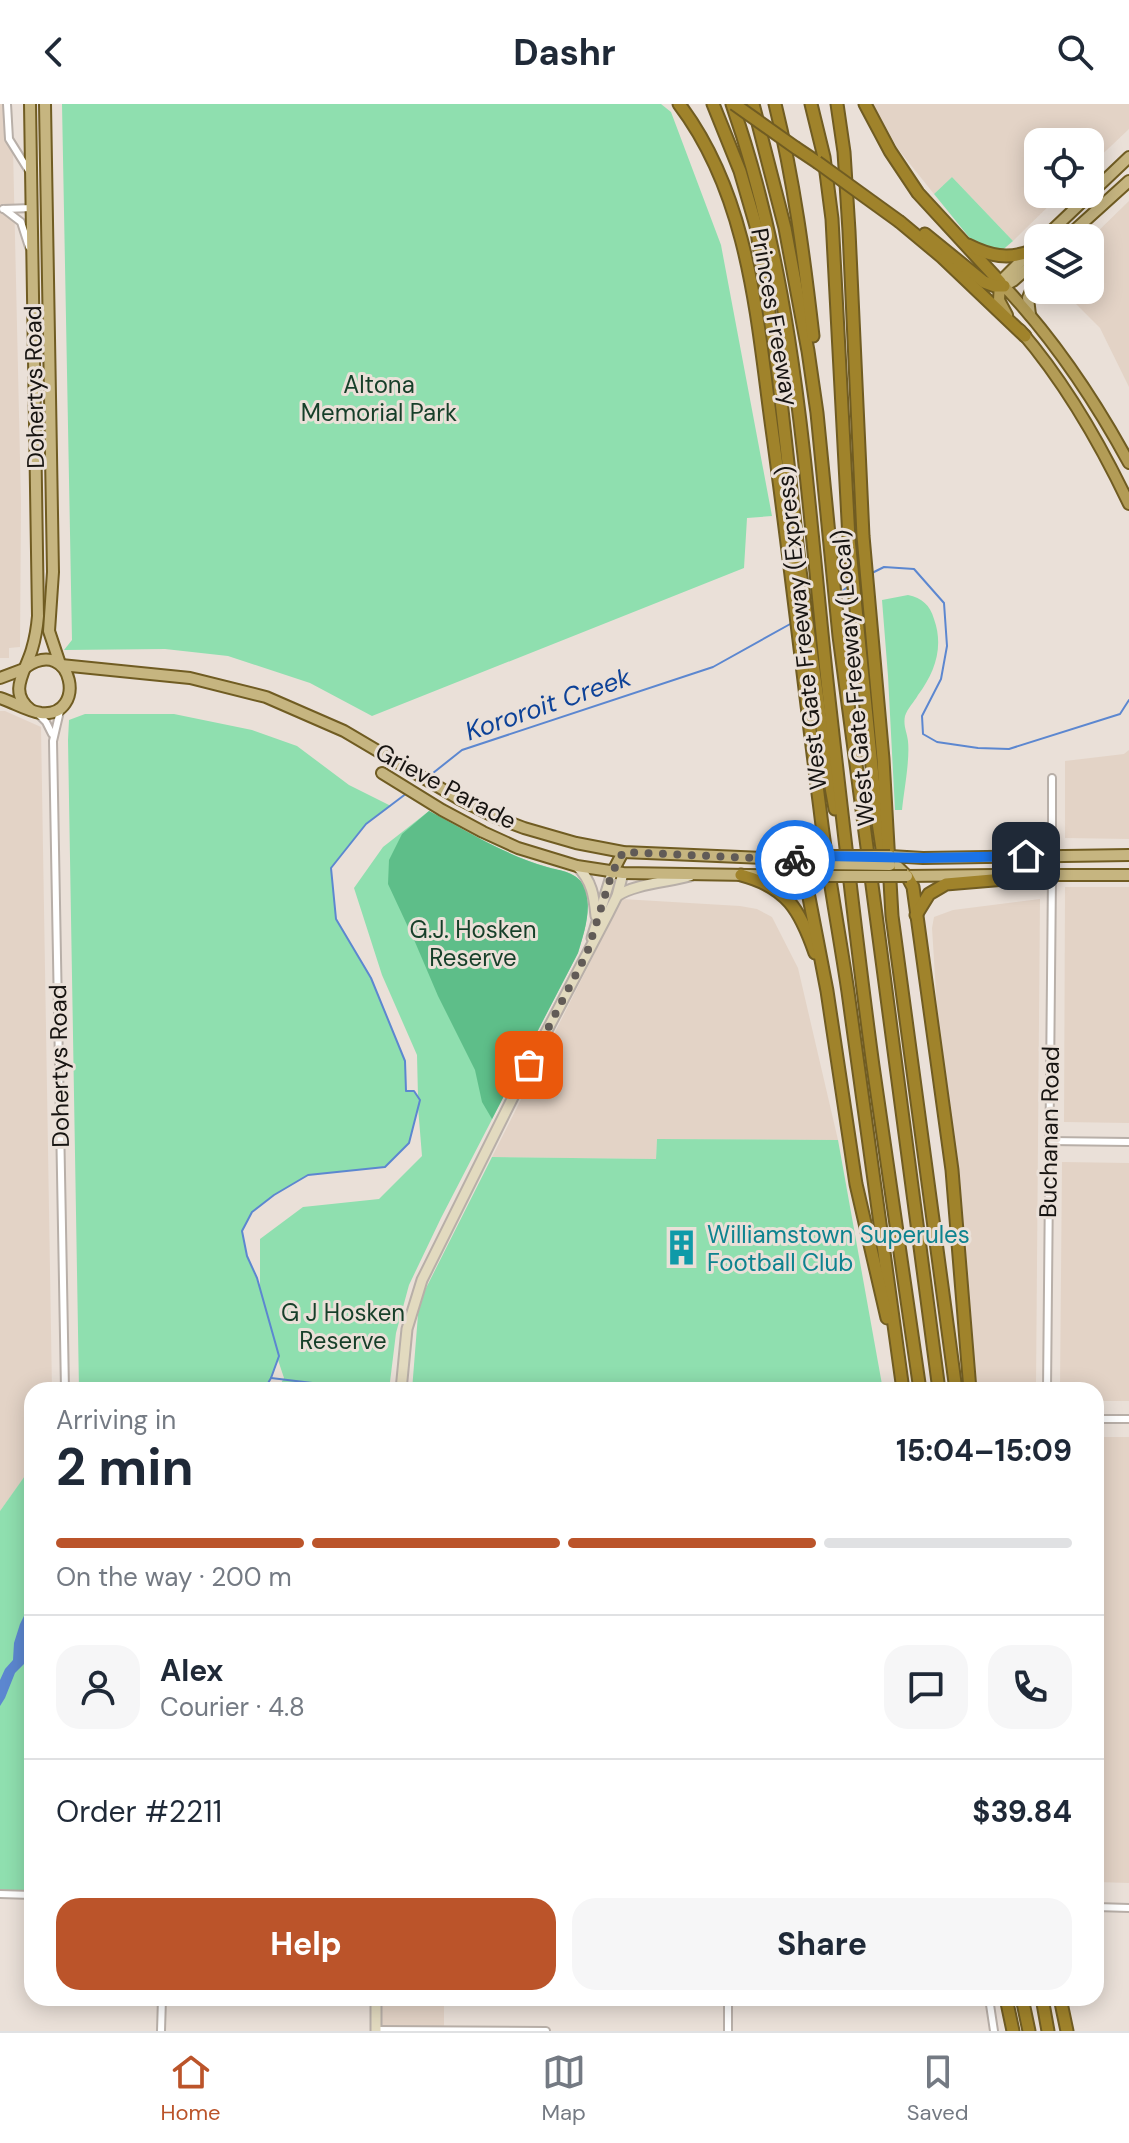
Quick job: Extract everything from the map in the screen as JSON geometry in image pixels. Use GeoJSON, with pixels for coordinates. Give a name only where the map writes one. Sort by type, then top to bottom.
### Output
{"type":"FeatureCollection","features":[{"type":"Feature","properties":{"kind":"highway","name":"Princes Freeway"},"geometry":{"type":"LineString","coordinates":[[679,104],[722,180],[746,258],[782,502]]}},
{"type":"Feature","properties":{"kind":"highway"},"geometry":{"type":"LineString","coordinates":[[713,104],[740,171],[753,214],[777,365],[795,572],[818,650]]}},
{"type":"Feature","properties":{"kind":"highway"},"geometry":{"type":"LineString","coordinates":[[733,104],[900,222],[942,257],[1025,336]]}},
{"type":"Feature","properties":{"kind":"highway","name":"West Gate Freeway (Express)"},"geometry":{"type":"LineString","coordinates":[[733,104],[768,227],[804,444],[816,572],[818,650],[919,1382]]}},
{"type":"Feature","properties":{"kind":"highway","name":"West Gate Freeway (Express)"},"geometry":{"type":"LineString","coordinates":[[753,104],[785,228],[817,413],[839,636],[938,1382]]}},
{"type":"Feature","properties":{"kind":"highway"},"geometry":{"type":"LineString","coordinates":[[775,104],[788,158],[805,267],[817,413]]}},
{"type":"Feature","properties":{"kind":"highway"},"geometry":{"type":"LineString","coordinates":[[811,104],[824,157],[832,219],[856,625],[877,816],[892,916]]}},
{"type":"Feature","properties":{"kind":"highway","name":"West Gate Freeway (Local)"},"geometry":{"type":"LineString","coordinates":[[837,104],[844,152],[863,536],[883,759],[892,916],[955,1382]]}},
{"type":"Feature","properties":{"kind":"highway"},"geometry":{"type":"LineString","coordinates":[[865,104],[908,178],[1030,315],[1072,368],[1102,413],[1129,463]]}},
{"type":"Feature","properties":{"kind":"highway"},"geometry":{"type":"LineString","coordinates":[[900,222],[923,232],[982,280],[1001,285]]}},
{"type":"Feature","properties":{"kind":"highway"},"geometry":{"type":"LineString","coordinates":[[961,241],[998,256],[1024,254]]}},
{"type":"Feature","properties":{"kind":"highway"},"geometry":{"type":"LineString","coordinates":[[760,251],[782,502]]}},
{"type":"Feature","properties":{"kind":"highway"},"geometry":{"type":"LineString","coordinates":[[1001,285],[1000,304],[1064,386],[1091,430],[1129,504]]}},
{"type":"Feature","properties":{"kind":"highway"},"geometry":{"type":"LineString","coordinates":[[1064,386],[1063,373],[1072,368]]}},
{"type":"Feature","properties":{"kind":"highway","name":"West Gate Freeway (Local)"},"geometry":{"type":"LineString","coordinates":[[782,502],[795,572],[800,656],[820,815],[902,1382]]}},
{"type":"Feature","properties":{"kind":"highway"},"geometry":{"type":"LineString","coordinates":[[741,875],[764,882],[787,898],[811,943],[827,991]]}},
{"type":"Feature","properties":{"kind":"highway"},"geometry":{"type":"LineString","coordinates":[[916,916],[929,894],[946,884],[1052,875]]}},
{"type":"Feature","properties":{"kind":"highway"},"geometry":{"type":"LineString","coordinates":[[813,876],[856,1184],[898,1357]]}},
{"type":"Feature","properties":{"kind":"highway"},"geometry":{"type":"LineString","coordinates":[[907,876],[912,884],[952,1170],[969,1382]]}},
{"type":"Feature","properties":{"kind":"highway"},"geometry":{"type":"LineString","coordinates":[[1008,2006],[1013,2031]]}},
{"type":"Feature","properties":{"kind":"highway"},"geometry":{"type":"LineString","coordinates":[[1024,2006],[1029,2031]]}},
{"type":"Feature","properties":{"kind":"highway"},"geometry":{"type":"LineString","coordinates":[[1043,2006],[1048,2031]]}},
{"type":"Feature","properties":{"kind":"highway"},"geometry":{"type":"LineString","coordinates":[[1062,2006],[1067,2031]]}},
{"type":"Feature","properties":{"kind":"main road","name":"Dohertys Road"},"geometry":{"type":"LineString","coordinates":[[24,669],[34,641],[38,616],[30,104]]}},
{"type":"Feature","properties":{"kind":"main road","name":"Dohertys Road"},"geometry":{"type":"LineString","coordinates":[[45,104],[53,572],[49,627],[61,665]]}},
{"type":"Feature","properties":{"kind":"main road"},"geometry":{"type":"LineString","coordinates":[[1059,224],[1129,157]]}},
{"type":"Feature","properties":{"kind":"main road"},"geometry":{"type":"LineString","coordinates":[[1081,224],[1129,181]]}},
{"type":"Feature","properties":{"kind":"main road"},"geometry":{"type":"LineString","coordinates":[[32,208],[47,208]]}},
{"type":"Feature","properties":{"kind":"main road"},"geometry":{"type":"LineString","coordinates":[[32,258],[48,258]]}},
{"type":"Feature","properties":{"kind":"main road"},"geometry":{"type":"LineString","coordinates":[[1001,285],[1024,263]]}},
{"type":"Feature","properties":{"kind":"main road"},"geometry":{"type":"LineString","coordinates":[[1029,304],[1030,315]]}},
{"type":"Feature","properties":{"kind":"main road"},"geometry":{"type":"LineString","coordinates":[[0,678],[41,660],[61,665],[70,685],[69,696],[63,706],[50,712],[32,710],[0,698]]}},
{"type":"Feature","properties":{"kind":"main road","name":"Grieve Parade"},"geometry":{"type":"LineString","coordinates":[[61,665],[190,678],[266,697],[344,731],[495,817],[576,843],[623,852],[814,860],[826,856],[890,860],[1129,855]]}},
{"type":"Feature","properties":{"kind":"main road"},"geometry":{"type":"LineString","coordinates":[[24,669],[19,679],[19,690],[22,701],[32,710]]}},
{"type":"Feature","properties":{"kind":"main road","name":"Grieve Parade"},"geometry":{"type":"LineString","coordinates":[[382,773],[442,810],[518,848],[577,866],[618,873],[1129,875]]}},
{"type":"Feature","properties":{"kind":"main road"},"geometry":{"type":"LineString","coordinates":[[587,953],[623,852]]}},
{"type":"Feature","properties":{"kind":"main road"},"geometry":{"type":"LineString","coordinates":[[1052,855],[1052,875]]}},
{"type":"Feature","properties":{"kind":"main road"},"geometry":{"type":"LineString","coordinates":[[813,876],[809,864],[814,860]]}},
{"type":"Feature","properties":{"kind":"main road"},"geometry":{"type":"LineString","coordinates":[[890,860],[907,876]]}},
{"type":"Feature","properties":{"kind":"main road"},"geometry":{"type":"LineString","coordinates":[[577,866],[592,885],[597,920]]}},
{"type":"Feature","properties":{"kind":"main road"},"geometry":{"type":"LineString","coordinates":[[402,1382],[407,1329],[422,1280],[617,896],[618,873]]}},
{"type":"Feature","properties":{"kind":"main road"},"geometry":{"type":"LineString","coordinates":[[617,896],[638,887],[691,875]]}},
{"type":"Feature","properties":{"kind":"main road"},"geometry":{"type":"LineString","coordinates":[[376,2006],[376,2030]]}},
{"type":"Feature","properties":{"kind":"street"},"geometry":{"type":"LineString","coordinates":[[7,104],[10,141],[31,174]]}},
{"type":"Feature","properties":{"kind":"street"},"geometry":{"type":"LineString","coordinates":[[2,209],[32,208]]}},
{"type":"Feature","properties":{"kind":"street"},"geometry":{"type":"LineString","coordinates":[[2,209],[22,224],[32,258]]}},
{"type":"Feature","properties":{"kind":"street","name":"Dohertys Road"},"geometry":{"type":"LineString","coordinates":[[63,706],[53,741],[65,1382]]}},
{"type":"Feature","properties":{"kind":"street"},"geometry":{"type":"LineString","coordinates":[[32,710],[47,722],[53,741]]}},
{"type":"Feature","properties":{"kind":"street"},"geometry":{"type":"LineString","coordinates":[[1052,778],[1052,855]]}},
{"type":"Feature","properties":{"kind":"street","name":"Buchanan Road"},"geometry":{"type":"LineString","coordinates":[[1047,1382],[1052,875]]}},
{"type":"Feature","properties":{"kind":"street"},"geometry":{"type":"LineString","coordinates":[[1049,1141],[1129,1142]]}},
{"type":"Feature","properties":{"kind":"street"},"geometry":{"type":"LineString","coordinates":[[1104,1419],[1129,1419]]}},
{"type":"Feature","properties":{"kind":"street"},"geometry":{"type":"LineString","coordinates":[[0,1894],[24,1895]]}},
{"type":"Feature","properties":{"kind":"street"},"geometry":{"type":"LineString","coordinates":[[1104,1907],[1129,1908]]}},
{"type":"Feature","properties":{"kind":"street"},"geometry":{"type":"LineString","coordinates":[[161,2031],[162,2006]]}},
{"type":"Feature","properties":{"kind":"street"},"geometry":{"type":"LineString","coordinates":[[728,2006],[728,2031]]}},
{"type":"Feature","properties":{"kind":"street"},"geometry":{"type":"LineString","coordinates":[[990,2006],[994,2031]]}},
{"type":"Feature","properties":{"kind":"street"},"geometry":{"type":"LineString","coordinates":[[376,2030],[546,2031]]}},
{"type":"Feature","properties":{"kind":"shaded area"},"geometry":{"type":"Polygon","coordinates":[[[0,104],[12,104],[21,503],[20,647],[9,648],[9,658],[0,658],[0,104]]]}},
{"type":"Feature","properties":{"kind":"shaded area"},"geometry":{"type":"Polygon","coordinates":[[[873,104],[1129,104],[1129,129],[1104,153],[1104,128],[1024,128],[1024,208],[1047,208],[1030,224],[1024,224],[1024,230],[1013,241],[952,177],[934,194],[898,149],[873,104]]]}},
{"type":"Feature","properties":{"kind":"shaded area"},"geometry":{"type":"Polygon","coordinates":[[[1129,201],[1129,387],[1100,328],[1076,304],[1104,304],[1104,225],[1129,201]]]}},
{"type":"Feature","properties":{"kind":"shaded area"},"geometry":{"type":"Polygon","coordinates":[[[0,711],[5,711],[41,727],[52,1382],[24,1382],[24,1478],[0,1511],[0,711]]]}},
{"type":"Feature","properties":{"kind":"shaded area"},"geometry":{"type":"Polygon","coordinates":[[[1129,750],[1129,839],[1065,838],[1065,761],[1124,754],[1129,750]]]}},
{"type":"Feature","properties":{"kind":"shaded area"},"geometry":{"type":"Polygon","coordinates":[[[1065,887],[1129,887],[1129,1123],[1064,1122],[1065,887]]]}},
{"type":"Feature","properties":{"kind":"shaded area"},"geometry":{"type":"Polygon","coordinates":[[[622,899],[740,906],[757,909],[772,917],[798,968],[838,1140],[657,1139],[656,1159],[492,1157],[622,899]]]}},
{"type":"Feature","properties":{"kind":"shaded area"},"geometry":{"type":"Polygon","coordinates":[[[1040,899],[1036,1382],[968,1382],[946,1155],[932,928],[934,917],[953,910],[1040,899]]]}},
{"type":"Feature","properties":{"kind":"shaded area"},"geometry":{"type":"Polygon","coordinates":[[[1062,1162],[1129,1163],[1129,1401],[1104,1401],[1104,1382],[1060,1382],[1062,1162]]]}},
{"type":"Feature","properties":{"kind":"shaded area"},"geometry":{"type":"Polygon","coordinates":[[[1104,1437],[1129,1437],[1129,1883],[1104,1882],[1104,1437]]]}},
{"type":"Feature","properties":{"kind":"shaded area"},"geometry":{"type":"Polygon","coordinates":[[[382,2006],[444,2006],[444,2026],[381,2026],[382,2006]]]}},
{"type":"Feature","properties":{"kind":"green space","name":"Altona Memorial Park"},"geometry":{"type":"Polygon","coordinates":[[[62,104],[661,104],[671,112],[721,245],[772,516],[747,518],[744,568],[372,716],[310,683],[228,656],[165,649],[64,650],[72,640],[62,104]]]}},
{"type":"Feature","properties":{"kind":"green space"},"geometry":{"type":"Polygon","coordinates":[[[952,177],[1013,241],[999,253],[973,242],[934,194],[952,177]]]}},
{"type":"Feature","properties":{"kind":"green space"},"geometry":{"type":"Polygon","coordinates":[[[908,595],[928,606],[937,629],[938,649],[929,677],[905,716],[908,766],[902,810],[895,810],[882,600],[908,595]]]}},
{"type":"Feature","properties":{"kind":"green space"},"geometry":{"type":"Polygon","coordinates":[[[85,714],[174,714],[252,730],[297,746],[349,785],[391,806],[366,824],[331,868],[336,919],[371,978],[405,1061],[406,1090],[414,1091],[418,1097],[417,1055],[382,975],[354,888],[383,847],[429,811],[516,856],[573,875],[584,886],[588,911],[578,953],[409,1285],[396,1333],[390,1382],[282,1382],[284,1378],[278,1360],[269,1382],[79,1382],[69,720],[85,714]],[[418,1107],[409,1143],[385,1167],[308,1175],[252,1212],[242,1231],[247,1256],[260,1287],[260,1239],[303,1207],[379,1199],[422,1156],[418,1107]]]}},
{"type":"Feature","properties":{"kind":"green space","name":"G.J. Hosken Reserve"},"geometry":{"type":"Polygon","coordinates":[[[429,811],[516,856],[573,875],[581,881],[587,894],[587,920],[578,953],[492,1119],[482,1102],[475,1070],[388,884],[389,860],[402,834],[429,811]]]}},
{"type":"Feature","properties":{"kind":"green space"},"geometry":{"type":"Polygon","coordinates":[[[657,1139],[838,1140],[882,1382],[413,1382],[419,1302],[492,1157],[656,1159],[657,1139]]]}},
{"type":"Feature","properties":{"kind":"green space"},"geometry":{"type":"Polygon","coordinates":[[[24,1477],[24,1892],[0,1891],[0,1511],[24,1477]]]}},
{"type":"Feature","properties":{"kind":"water"},"geometry":{"type":"Polygon","coordinates":[[[24,1616],[24,1664],[15,1673],[0,1706],[0,1680],[13,1660],[24,1616]]]}},
{"type":"Feature","properties":{"kind":"waterway","name":"Kororoit Creek"},"geometry":{"type":"LineString","coordinates":[[872,573],[884,567],[914,569],[944,603],[947,646],[941,679],[922,716],[923,734],[937,742],[1009,749],[1120,714],[1129,700]]}},
{"type":"Feature","properties":{"kind":"waterway","name":"Kororoit Creek"},"geometry":{"type":"LineString","coordinates":[[838,594],[849,586]]}},
{"type":"Feature","properties":{"kind":"waterway","name":"Kororoit Creek"},"geometry":{"type":"LineString","coordinates":[[428,777],[462,750],[713,667],[792,623]]}},
{"type":"Feature","properties":{"kind":"waterway","name":"Kororoit Creek"},"geometry":{"type":"LineString","coordinates":[[269,1382],[279,1356],[242,1231],[252,1212],[308,1175],[385,1167],[409,1143],[420,1100],[414,1091],[406,1091],[405,1061],[371,978],[336,919],[331,868],[366,824],[407,793]]}},
{"type":"Feature","properties":{"kind":"waterway"},"geometry":{"type":"LineString","coordinates":[[271,1378],[304,1382]]}},
{"type":"Feature","properties":{"kind":"way so far"},"geometry":{"type":"LineString","coordinates":[[529,1065],[587,953],[612,873],[623,852],[795,860]]}},
{"type":"Feature","properties":{"kind":"place","name":"Williamstown Superules Football Club"},"geometry":{"type":"Point","coordinates":[681,1248]}},
{"type":"Feature","properties":{"kind":"route"},"geometry":{"type":"LineString","coordinates":[[795,860],[814,860],[826,856],[1026,856]]}},
{"type":"Feature","properties":{"kind":"park label","name":"G J Hosken Reserve"},"geometry":{"type":"Point","coordinates":[343,1326]}}]}
